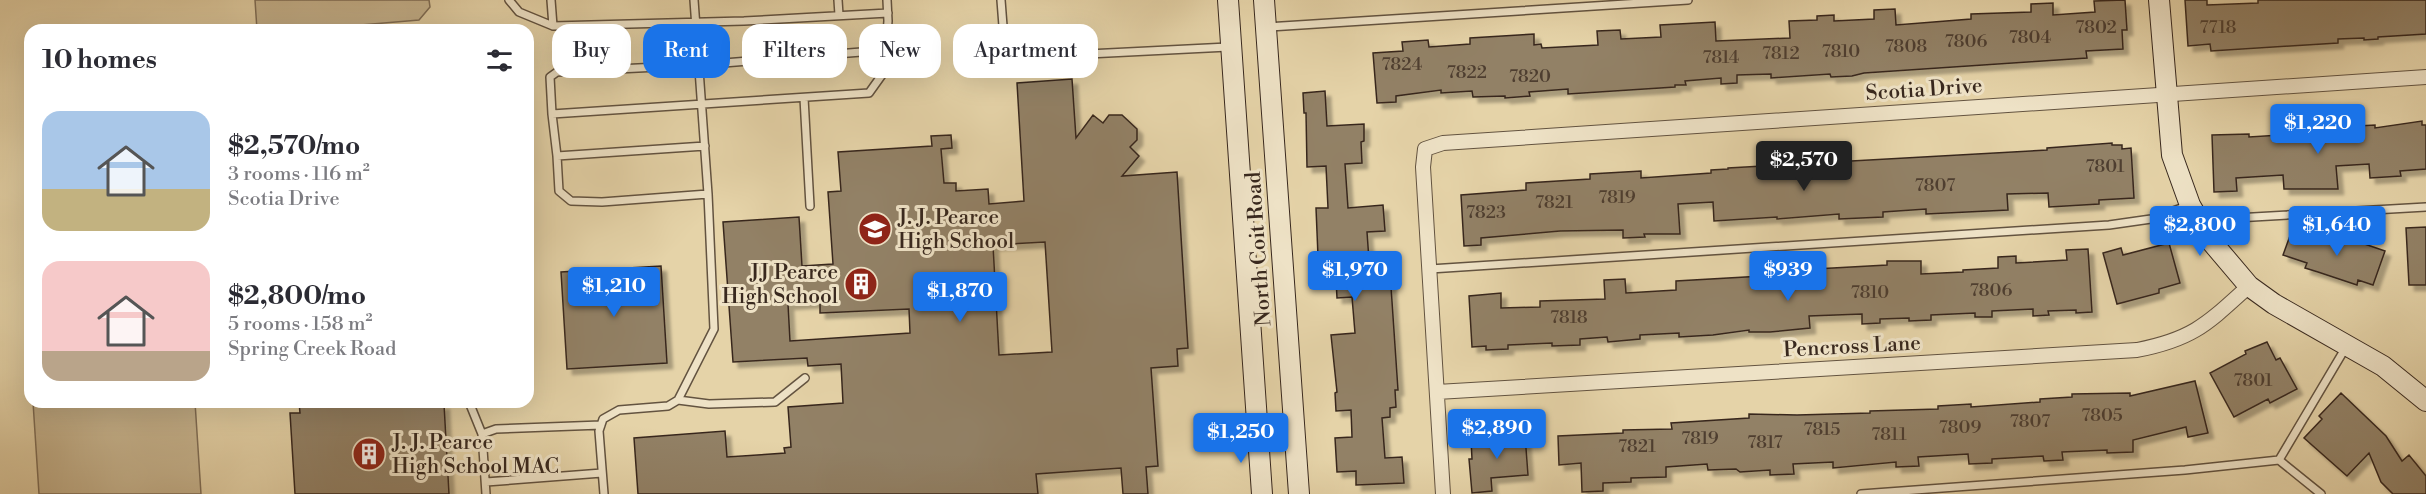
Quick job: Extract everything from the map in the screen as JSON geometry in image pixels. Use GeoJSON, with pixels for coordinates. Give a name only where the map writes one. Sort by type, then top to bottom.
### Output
{"type":"FeatureCollection","features":[{"type":"Feature","properties":{"kind":"main road","name":"North Coit Road"},"geometry":{"type":"LineString","coordinates":[[1228,0],[1262,494]]}},
{"type":"Feature","properties":{"kind":"main road","name":"North Coit Road"},"geometry":{"type":"LineString","coordinates":[[1264,0],[1299,494]]}},
{"type":"Feature","properties":{"kind":"main road"},"geometry":{"type":"LineString","coordinates":[[2159,0],[2172,155],[2194,213],[2210,240],[2249,286],[2383,366],[2426,401]]}},
{"type":"Feature","properties":{"kind":"street","name":"Scotia Drive"},"geometry":{"type":"LineString","coordinates":[[1430,269],[1423,167],[1425,149],[1443,142],[2426,77]]}},
{"type":"Feature","properties":{"kind":"street"},"geometry":{"type":"LineString","coordinates":[[1430,269],[1443,494]]}},
{"type":"Feature","properties":{"kind":"street","name":"Pencross Lane"},"geometry":{"type":"LineString","coordinates":[[1437,392],[2137,350],[2164,345],[2189,336],[2249,286]]}},
{"type":"Feature","properties":{"kind":"lane"},"geometry":{"type":"LineString","coordinates":[[510,0],[519,12],[552,26]]}},
{"type":"Feature","properties":{"kind":"lane"},"geometry":{"type":"LineString","coordinates":[[551,0],[553,24]]}},
{"type":"Feature","properties":{"kind":"lane"},"geometry":{"type":"LineString","coordinates":[[694,0],[696,24]]}},
{"type":"Feature","properties":{"kind":"lane"},"geometry":{"type":"LineString","coordinates":[[838,0],[839,15]]}},
{"type":"Feature","properties":{"kind":"lane"},"geometry":{"type":"LineString","coordinates":[[887,0],[887,24]]}},
{"type":"Feature","properties":{"kind":"lane"},"geometry":{"type":"LineString","coordinates":[[1001,0],[1004,39],[1010,47],[1028,57],[1231,47]]}},
{"type":"Feature","properties":{"kind":"lane"},"geometry":{"type":"LineString","coordinates":[[1266,27],[1688,0]]}},
{"type":"Feature","properties":{"kind":"lane"},"geometry":{"type":"LineString","coordinates":[[601,24],[696,20],[744,21],[888,13]]}},
{"type":"Feature","properties":{"kind":"lane"},"geometry":{"type":"LineString","coordinates":[[730,63],[859,52]]}},
{"type":"Feature","properties":{"kind":"lane"},"geometry":{"type":"LineString","coordinates":[[643,68],[556,72],[550,77],[559,191],[572,201],[602,202],[708,194]]}},
{"type":"Feature","properties":{"kind":"lane"},"geometry":{"type":"LineString","coordinates":[[604,494],[599,431],[603,420],[618,410],[668,406],[678,400],[714,329],[700,78]]}},
{"type":"Feature","properties":{"kind":"lane"},"geometry":{"type":"LineString","coordinates":[[552,114],[869,93],[880,78]]}},
{"type":"Feature","properties":{"kind":"lane"},"geometry":{"type":"LineString","coordinates":[[804,98],[810,206]]}},
{"type":"Feature","properties":{"kind":"lane"},"geometry":{"type":"LineString","coordinates":[[557,156],[705,146]]}},
{"type":"Feature","properties":{"kind":"lane"},"geometry":{"type":"LineString","coordinates":[[1430,269],[2109,225],[2194,213],[2426,207]]}},
{"type":"Feature","properties":{"kind":"lane"},"geometry":{"type":"LineString","coordinates":[[2278,460],[2348,345]]}},
{"type":"Feature","properties":{"kind":"lane"},"geometry":{"type":"LineString","coordinates":[[678,400],[709,404],[775,402],[805,378]]}},
{"type":"Feature","properties":{"kind":"lane"},"geometry":{"type":"LineString","coordinates":[[471,408],[482,434],[486,494]]}},
{"type":"Feature","properties":{"kind":"lane"},"geometry":{"type":"LineString","coordinates":[[482,434],[496,429],[602,425]]}},
{"type":"Feature","properties":{"kind":"lane"},"geometry":{"type":"LineString","coordinates":[[1861,494],[2185,470],[2278,460],[2321,494]]}},
{"type":"Feature","properties":{"kind":"lane"},"geometry":{"type":"LineString","coordinates":[[486,482],[602,473]]}},
{"type":"Feature","properties":{"kind":"shaded area"},"geometry":{"type":"Polygon","coordinates":[[[255,0],[429,0],[430,7],[419,20],[372,24],[257,24],[255,0]]]}},
{"type":"Feature","properties":{"kind":"shaded area"},"geometry":{"type":"Polygon","coordinates":[[[33,408],[195,408],[201,494],[39,494],[33,408]]]}},
{"type":"Feature","properties":{"kind":"building"},"geometry":{"type":"Polygon","coordinates":[[[2125,0],[2127,30],[2122,30],[2123,49],[2086,51],[2087,58],[1864,73],[1852,76],[1831,77],[1830,74],[1771,78],[1771,74],[1737,75],[1737,83],[1721,84],[1721,78],[1685,81],[1686,85],[1675,85],[1675,87],[1568,94],[1568,89],[1529,92],[1530,96],[1505,98],[1505,96],[1473,97],[1472,91],[1441,93],[1441,90],[1396,96],[1396,102],[1377,103],[1373,53],[1403,51],[1402,42],[1428,40],[1429,47],[1470,44],[1470,38],[1534,34],[1534,45],[1541,44],[1542,48],[1598,45],[1597,31],[1620,30],[1621,39],[1661,37],[1660,25],[1715,22],[1716,41],[1790,38],[1789,21],[1817,20],[1817,16],[1834,15],[1834,21],[1874,19],[1874,10],[1895,9],[1896,25],[1971,19],[1971,14],[2031,12],[2031,4],[2053,3],[2053,15],[2095,12],[2094,1],[2125,0]]]}},
{"type":"Feature","properties":{"kind":"building"},"geometry":{"type":"Polygon","coordinates":[[[2185,0],[2207,0],[2207,5],[2258,3],[2258,0],[2426,0],[2426,34],[2364,40],[2364,38],[2338,39],[2338,43],[2211,51],[2210,44],[2188,46],[2185,0]]]}},
{"type":"Feature","properties":{"kind":"building","name":"JJ Pearce High School"},"geometry":{"type":"Polygon","coordinates":[[[1072,79],[1076,138],[1093,115],[1103,123],[1109,115],[1122,115],[1137,129],[1137,140],[1130,147],[1139,156],[1122,176],[1177,172],[1188,348],[1177,349],[1178,366],[1151,368],[1158,466],[1146,467],[1148,494],[1123,494],[1121,468],[1036,474],[1038,494],[638,494],[634,438],[725,431],[727,457],[785,453],[784,448],[791,447],[788,407],[843,403],[841,364],[808,366],[807,358],[733,362],[723,222],[799,217],[802,266],[833,264],[828,192],[841,191],[838,152],[932,146],[931,136],[951,135],[952,148],[941,149],[944,183],[956,183],[956,191],[988,189],[989,204],[1024,201],[1017,83],[1072,79]],[[1045,242],[993,245],[999,355],[1052,352],[1045,242]],[[820,302],[788,304],[790,341],[910,333],[909,309],[820,313],[820,302]]]}},
{"type":"Feature","properties":{"kind":"building"},"geometry":{"type":"Polygon","coordinates":[[[1325,91],[1327,126],[1364,124],[1364,141],[1361,142],[1362,163],[1345,164],[1348,208],[1383,205],[1385,231],[1367,232],[1370,274],[1390,272],[1398,390],[1395,390],[1396,407],[1390,408],[1390,417],[1382,418],[1385,458],[1402,457],[1404,483],[1356,485],[1356,471],[1337,472],[1335,438],[1352,437],[1351,410],[1336,411],[1335,393],[1337,392],[1331,335],[1355,333],[1352,297],[1337,298],[1336,279],[1319,280],[1316,208],[1328,208],[1326,166],[1307,167],[1306,113],[1304,113],[1303,93],[1325,91]]]}},
{"type":"Feature","properties":{"kind":"building"},"geometry":{"type":"Polygon","coordinates":[[[2422,121],[2422,125],[2426,125],[2426,169],[2400,171],[2401,176],[2370,178],[2369,164],[2336,166],[2338,189],[2284,189],[2283,175],[2236,178],[2237,191],[2214,192],[2212,135],[2249,134],[2249,137],[2281,135],[2344,130],[2358,128],[2358,126],[2375,125],[2375,128],[2422,121]]]}},
{"type":"Feature","properties":{"kind":"building"},"geometry":{"type":"Polygon","coordinates":[[[2112,143],[2112,145],[2122,145],[2122,149],[2131,148],[2134,198],[2099,200],[2099,204],[2049,207],[2048,193],[2007,194],[2008,210],[1926,214],[1926,209],[1883,212],[1883,217],[1839,219],[1839,214],[1714,221],[1713,202],[1678,204],[1680,234],[1644,234],[1645,237],[1623,238],[1623,230],[1560,231],[1481,238],[1481,245],[1464,246],[1461,195],[1526,190],[1526,183],[1590,179],[1590,174],[1641,171],[1641,178],[1711,173],[1711,170],[1728,168],[2047,150],[2047,148],[2112,143]]]}},
{"type":"Feature","properties":{"kind":"building"},"geometry":{"type":"Polygon","coordinates":[[[2426,227],[2426,285],[2409,285],[2406,228],[2426,227]]]}},
{"type":"Feature","properties":{"kind":"building"},"geometry":{"type":"Polygon","coordinates":[[[2318,228],[2385,251],[2373,285],[2358,280],[2357,285],[2305,268],[2307,263],[2283,255],[2291,233],[2314,241],[2318,228]]]}},
{"type":"Feature","properties":{"kind":"building"},"geometry":{"type":"Polygon","coordinates":[[[2169,243],[2180,283],[2159,289],[2159,293],[2117,304],[2103,253],[2121,248],[2123,255],[2169,243]]]}},
{"type":"Feature","properties":{"kind":"building"},"geometry":{"type":"Polygon","coordinates":[[[2088,249],[2092,312],[2048,311],[2049,315],[2033,316],[2033,309],[1992,311],[1992,317],[1975,317],[1975,313],[1931,315],[1931,320],[1880,319],[1880,323],[1862,324],[1862,314],[1809,316],[1810,328],[1770,332],[1749,332],[1749,330],[1679,337],[1679,333],[1640,335],[1640,339],[1608,342],[1607,337],[1580,339],[1580,345],[1552,346],[1552,343],[1508,345],[1508,349],[1486,350],[1486,346],[1472,347],[1469,296],[1501,293],[1501,308],[1540,307],[1540,301],[1605,299],[1604,280],[1625,279],[1626,293],[1676,290],[1676,281],[1780,275],[1779,271],[1887,265],[1887,261],[1921,261],[1921,274],[1963,272],[1963,270],[1998,268],[1998,257],[2016,256],[2016,263],[2067,260],[2066,250],[2088,249]]]}},
{"type":"Feature","properties":{"kind":"building"},"geometry":{"type":"Polygon","coordinates":[[[661,266],[667,363],[567,369],[561,272],[661,266]]]}},
{"type":"Feature","properties":{"kind":"building"},"geometry":{"type":"Polygon","coordinates":[[[2267,342],[2276,360],[2280,358],[2297,389],[2270,403],[2268,399],[2234,417],[2210,373],[2246,354],[2245,351],[2267,342]]]}},
{"type":"Feature","properties":{"kind":"building"},"geometry":{"type":"Polygon","coordinates":[[[2195,381],[2208,433],[2188,437],[2186,427],[2133,440],[2133,452],[2107,453],[2107,450],[2062,452],[2063,460],[2044,461],[2043,456],[1992,459],[1992,463],[1969,464],[1968,454],[1918,457],[1919,466],[1896,467],[1896,462],[1833,468],[1833,462],[1793,464],[1794,474],[1770,475],[1770,470],[1740,472],[1736,469],[1708,470],[1707,464],[1666,467],[1666,477],[1631,478],[1631,482],[1603,483],[1603,491],[1582,492],[1581,463],[1559,465],[1558,436],[1623,433],[1623,430],[1672,429],[1671,423],[1749,418],[1749,414],[1870,413],[1870,411],[1938,409],[1938,406],[1971,404],[1971,407],[2040,402],[2040,399],[2072,397],[2072,394],[2130,393],[2130,396],[2195,381]]]}},
{"type":"Feature","properties":{"kind":"building"},"geometry":{"type":"Polygon","coordinates":[[[2341,393],[2386,436],[2402,461],[2409,455],[2426,476],[2426,494],[2393,494],[2381,482],[2369,453],[2347,476],[2304,438],[2322,419],[2319,416],[2341,393]]]}},
{"type":"Feature","properties":{"kind":"building","name":"J. J. Pearce High School MAC"},"geometry":{"type":"Polygon","coordinates":[[[300,408],[444,408],[449,494],[295,494],[290,413],[300,413],[300,408]]]}},
{"type":"Feature","properties":{"kind":"building"},"geometry":{"type":"Polygon","coordinates":[[[1525,435],[1528,475],[1491,478],[1492,491],[1472,493],[1469,459],[1472,459],[1471,439],[1525,435]]]}},
{"type":"Feature","properties":{"kind":"place","name":"J. J. Pearce High School"},"geometry":{"type":"Point","coordinates":[875,229]}},
{"type":"Feature","properties":{"kind":"place","name":"JJ Pearce High School"},"geometry":{"type":"Point","coordinates":[861,284]}},
{"type":"Feature","properties":{"kind":"place","name":"J. J. Pearce High School MAC"},"geometry":{"type":"Point","coordinates":[369,454]}}]}
